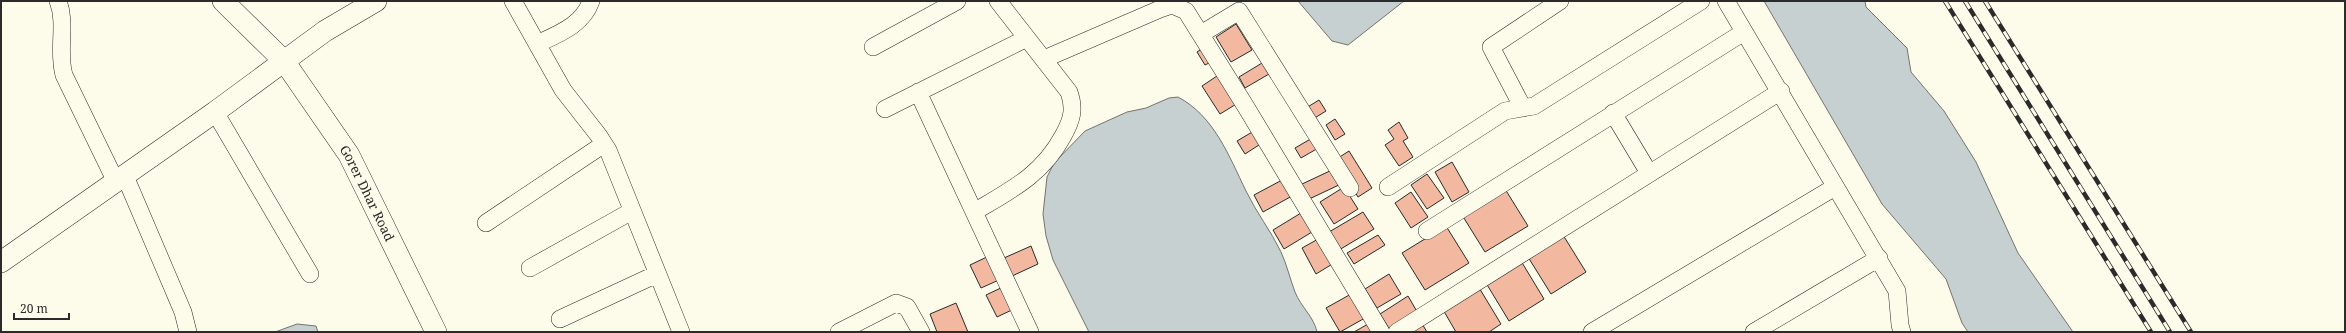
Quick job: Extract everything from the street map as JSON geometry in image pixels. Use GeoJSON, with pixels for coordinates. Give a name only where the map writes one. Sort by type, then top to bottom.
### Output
{"type":"FeatureCollection","features":[{"type":"Feature","properties":{"kind":"street"},"geometry":{"type":"LineString","coordinates":[[58,1],[61,19],[61,65],[64,75],[120,179],[183,312],[188,332]]}},
{"type":"Feature","properties":{"kind":"street","name":"Gorer Dhar Road"},"geometry":{"type":"LineString","coordinates":[[223,1],[284,61],[349,155],[436,332]]}},
{"type":"Feature","properties":{"kind":"street"},"geometry":{"type":"LineString","coordinates":[[1,262],[215,112],[317,36],[376,1]]}},
{"type":"Feature","properties":{"kind":"street"},"geometry":{"type":"LineString","coordinates":[[513,1],[572,104],[604,144],[681,332]]}},
{"type":"Feature","properties":{"kind":"street"},"geometry":{"type":"LineString","coordinates":[[537,44],[573,25],[584,15],[591,1]]}},
{"type":"Feature","properties":{"kind":"street"},"geometry":{"type":"LineString","coordinates":[[873,47],[957,1]]}},
{"type":"Feature","properties":{"kind":"street"},"geometry":{"type":"LineString","coordinates":[[974,212],[1038,172],[1049,159],[1071,121],[1074,105],[1069,92],[998,1]]}},
{"type":"Feature","properties":{"kind":"street"},"geometry":{"type":"LineString","coordinates":[[1523,108],[1491,47],[1560,1]]}},
{"type":"Feature","properties":{"kind":"street"},"geometry":{"type":"LineString","coordinates":[[1388,187],[1505,111],[1534,106],[1701,1]]}},
{"type":"Feature","properties":{"kind":"street"},"geometry":{"type":"LineString","coordinates":[[1726,1],[1781,91],[1879,258],[1898,294],[1900,325],[1902,332]]}},
{"type":"Feature","properties":{"kind":"street"},"geometry":{"type":"LineString","coordinates":[[1044,59],[1172,5],[1186,11],[1381,332]]}},
{"type":"Feature","properties":{"kind":"street"},"geometry":{"type":"LineString","coordinates":[[1201,34],[1239,11],[1350,188]]}},
{"type":"Feature","properties":{"kind":"street"},"geometry":{"type":"LineString","coordinates":[[1427,231],[1744,32]]}},
{"type":"Feature","properties":{"kind":"street"},"geometry":{"type":"LineString","coordinates":[[885,109],[1027,38]]}},
{"type":"Feature","properties":{"kind":"street"},"geometry":{"type":"LineString","coordinates":[[1397,332],[1781,91]]}},
{"type":"Feature","properties":{"kind":"street"},"geometry":{"type":"LineString","coordinates":[[918,92],[1030,332]]}},
{"type":"Feature","properties":{"kind":"street"},"geometry":{"type":"LineString","coordinates":[[215,112],[310,274]]}},
{"type":"Feature","properties":{"kind":"street"},"geometry":{"type":"LineString","coordinates":[[1613,113],[1649,173]]}},
{"type":"Feature","properties":{"kind":"street"},"geometry":{"type":"LineString","coordinates":[[486,223],[604,144]]}},
{"type":"Feature","properties":{"kind":"street"},"geometry":{"type":"LineString","coordinates":[[1592,332],[1836,187]]}},
{"type":"Feature","properties":{"kind":"street"},"geometry":{"type":"LineString","coordinates":[[530,268],[632,211]]}},
{"type":"Feature","properties":{"kind":"street"},"geometry":{"type":"LineString","coordinates":[[1754,332],[1773,327],[1879,258]]}},
{"type":"Feature","properties":{"kind":"street"},"geometry":{"type":"LineString","coordinates":[[560,319],[657,274]]}},
{"type":"Feature","properties":{"kind":"street"},"geometry":{"type":"LineString","coordinates":[[839,332],[896,303],[908,308],[921,332]]}},
{"type":"Feature","properties":{"kind":"shaded area"},"geometry":{"type":"Polygon","coordinates":[[[1298,1],[1404,1],[1348,45],[1332,41],[1298,1]]]}},
{"type":"Feature","properties":{"kind":"shaded area"},"geometry":{"type":"Polygon","coordinates":[[[1764,1],[1865,1],[1866,7],[1907,48],[1911,72],[1944,111],[1976,162],[2018,253],[2073,332],[1968,332],[1962,323],[1946,279],[1882,204],[1764,1]]]}},
{"type":"Feature","properties":{"kind":"shaded area"},"geometry":{"type":"Polygon","coordinates":[[[1178,97],[1191,105],[1211,126],[1227,151],[1250,199],[1281,252],[1295,292],[1313,322],[1317,332],[1089,332],[1053,260],[1046,236],[1043,214],[1047,177],[1054,163],[1085,131],[1127,112],[1146,108],[1169,98],[1178,97]]]}},
{"type":"Feature","properties":{"kind":"shaded area"},"geometry":{"type":"Polygon","coordinates":[[[297,324],[316,326],[318,332],[275,332],[297,324]]]}},
{"type":"Feature","properties":{"kind":"building"},"geometry":{"type":"Polygon","coordinates":[[[1236,24],[1252,50],[1231,62],[1216,37],[1236,24]]]}},
{"type":"Feature","properties":{"kind":"building"},"geometry":{"type":"Polygon","coordinates":[[[1206,46],[1215,60],[1205,65],[1197,52],[1206,46]]]}},
{"type":"Feature","properties":{"kind":"building"},"geometry":{"type":"Polygon","coordinates":[[[1262,63],[1269,74],[1245,88],[1239,77],[1262,63]]]}},
{"type":"Feature","properties":{"kind":"building"},"geometry":{"type":"Polygon","coordinates":[[[1220,74],[1238,103],[1220,114],[1202,86],[1220,74]]]}},
{"type":"Feature","properties":{"kind":"building"},"geometry":{"type":"Polygon","coordinates":[[[1319,100],[1326,111],[1313,119],[1306,108],[1319,100]]]}},
{"type":"Feature","properties":{"kind":"building"},"geometry":{"type":"Polygon","coordinates":[[[1335,119],[1345,134],[1335,140],[1326,125],[1335,119]]]}},
{"type":"Feature","properties":{"kind":"building"},"geometry":{"type":"Polygon","coordinates":[[[1399,122],[1408,138],[1403,141],[1413,157],[1399,166],[1385,145],[1394,139],[1388,130],[1399,122]]]}},
{"type":"Feature","properties":{"kind":"building"},"geometry":{"type":"Polygon","coordinates":[[[1254,131],[1262,143],[1245,154],[1237,141],[1254,131]]]}},
{"type":"Feature","properties":{"kind":"building"},"geometry":{"type":"Polygon","coordinates":[[[1314,137],[1320,147],[1301,158],[1295,148],[1314,137]]]}},
{"type":"Feature","properties":{"kind":"building"},"geometry":{"type":"Polygon","coordinates":[[[1349,151],[1372,188],[1358,197],[1335,160],[1349,151]]]}},
{"type":"Feature","properties":{"kind":"building"},"geometry":{"type":"Polygon","coordinates":[[[1452,162],[1469,192],[1452,202],[1435,172],[1452,162]]]}},
{"type":"Feature","properties":{"kind":"building"},"geometry":{"type":"Polygon","coordinates":[[[1334,169],[1341,184],[1307,200],[1300,185],[1334,169]]]}},
{"type":"Feature","properties":{"kind":"building"},"geometry":{"type":"Polygon","coordinates":[[[1427,174],[1444,198],[1427,209],[1411,185],[1427,174]]]}},
{"type":"Feature","properties":{"kind":"building"},"geometry":{"type":"Polygon","coordinates":[[[1284,179],[1292,196],[1263,212],[1254,195],[1284,179]]]}},
{"type":"Feature","properties":{"kind":"building"},"geometry":{"type":"Polygon","coordinates":[[[1344,187],[1358,209],[1334,224],[1320,202],[1344,187]]]}},
{"type":"Feature","properties":{"kind":"building"},"geometry":{"type":"Polygon","coordinates":[[[1505,189],[1528,226],[1485,252],[1462,215],[1505,189]]]}},
{"type":"Feature","properties":{"kind":"building"},"geometry":{"type":"Polygon","coordinates":[[[1411,192],[1428,217],[1411,228],[1395,203],[1411,192]]]}},
{"type":"Feature","properties":{"kind":"building"},"geometry":{"type":"Polygon","coordinates":[[[1363,212],[1374,229],[1339,250],[1329,232],[1363,212]]]}},
{"type":"Feature","properties":{"kind":"building"},"geometry":{"type":"Polygon","coordinates":[[[1301,213],[1312,232],[1284,249],[1273,230],[1301,213]]]}},
{"type":"Feature","properties":{"kind":"building"},"geometry":{"type":"Polygon","coordinates":[[[1446,226],[1469,263],[1425,290],[1402,253],[1446,226]]]}},
{"type":"Feature","properties":{"kind":"building"},"geometry":{"type":"Polygon","coordinates":[[[1378,235],[1385,245],[1354,264],[1347,253],[1378,235]]]}},
{"type":"Feature","properties":{"kind":"building"},"geometry":{"type":"Polygon","coordinates":[[[1563,235],[1586,272],[1551,294],[1528,257],[1563,235]]]}},
{"type":"Feature","properties":{"kind":"building"},"geometry":{"type":"Polygon","coordinates":[[[1320,238],[1334,263],[1316,274],[1302,248],[1320,238]]]}},
{"type":"Feature","properties":{"kind":"building"},"geometry":{"type":"Polygon","coordinates":[[[1031,246],[1038,264],[1012,276],[1004,258],[1031,246]]]}},
{"type":"Feature","properties":{"kind":"building"},"geometry":{"type":"Polygon","coordinates":[[[991,255],[1001,279],[981,288],[970,265],[991,255]]]}},
{"type":"Feature","properties":{"kind":"building"},"geometry":{"type":"Polygon","coordinates":[[[1521,261],[1544,299],[1509,321],[1486,283],[1521,261]]]}},
{"type":"Feature","properties":{"kind":"building"},"geometry":{"type":"Polygon","coordinates":[[[1389,274],[1401,294],[1377,308],[1365,289],[1389,274]]]}},
{"type":"Feature","properties":{"kind":"building"},"geometry":{"type":"Polygon","coordinates":[[[1005,286],[1016,308],[997,317],[986,295],[1005,286]]]}},
{"type":"Feature","properties":{"kind":"building"},"geometry":{"type":"Polygon","coordinates":[[[1478,286],[1501,324],[1489,332],[1456,332],[1442,308],[1478,286]]]}},
{"type":"Feature","properties":{"kind":"building"},"geometry":{"type":"Polygon","coordinates":[[[1351,294],[1365,318],[1340,332],[1326,308],[1351,294]]]}},
{"type":"Feature","properties":{"kind":"building"},"geometry":{"type":"Polygon","coordinates":[[[1408,296],[1419,315],[1391,332],[1380,314],[1408,296]]]}},
{"type":"Feature","properties":{"kind":"building"},"geometry":{"type":"Polygon","coordinates":[[[956,303],[968,332],[937,332],[930,314],[956,303]]]}},
{"type":"Feature","properties":{"kind":"building"},"geometry":{"type":"Polygon","coordinates":[[[1421,322],[1427,332],[1405,332],[1421,322]]]}},
{"type":"Feature","properties":{"kind":"building"},"geometry":{"type":"Polygon","coordinates":[[[1368,324],[1373,332],[1354,332],[1368,324]]]}},
{"type":"Feature","properties":{"kind":"railway"},"geometry":{"type":"LineString","coordinates":[[1945,1],[2151,332]]}},
{"type":"Feature","properties":{"kind":"railway"},"geometry":{"type":"LineString","coordinates":[[1965,1],[2170,332]]}},
{"type":"Feature","properties":{"kind":"railway"},"geometry":{"type":"LineString","coordinates":[[1985,1],[2191,332]]}}]}
